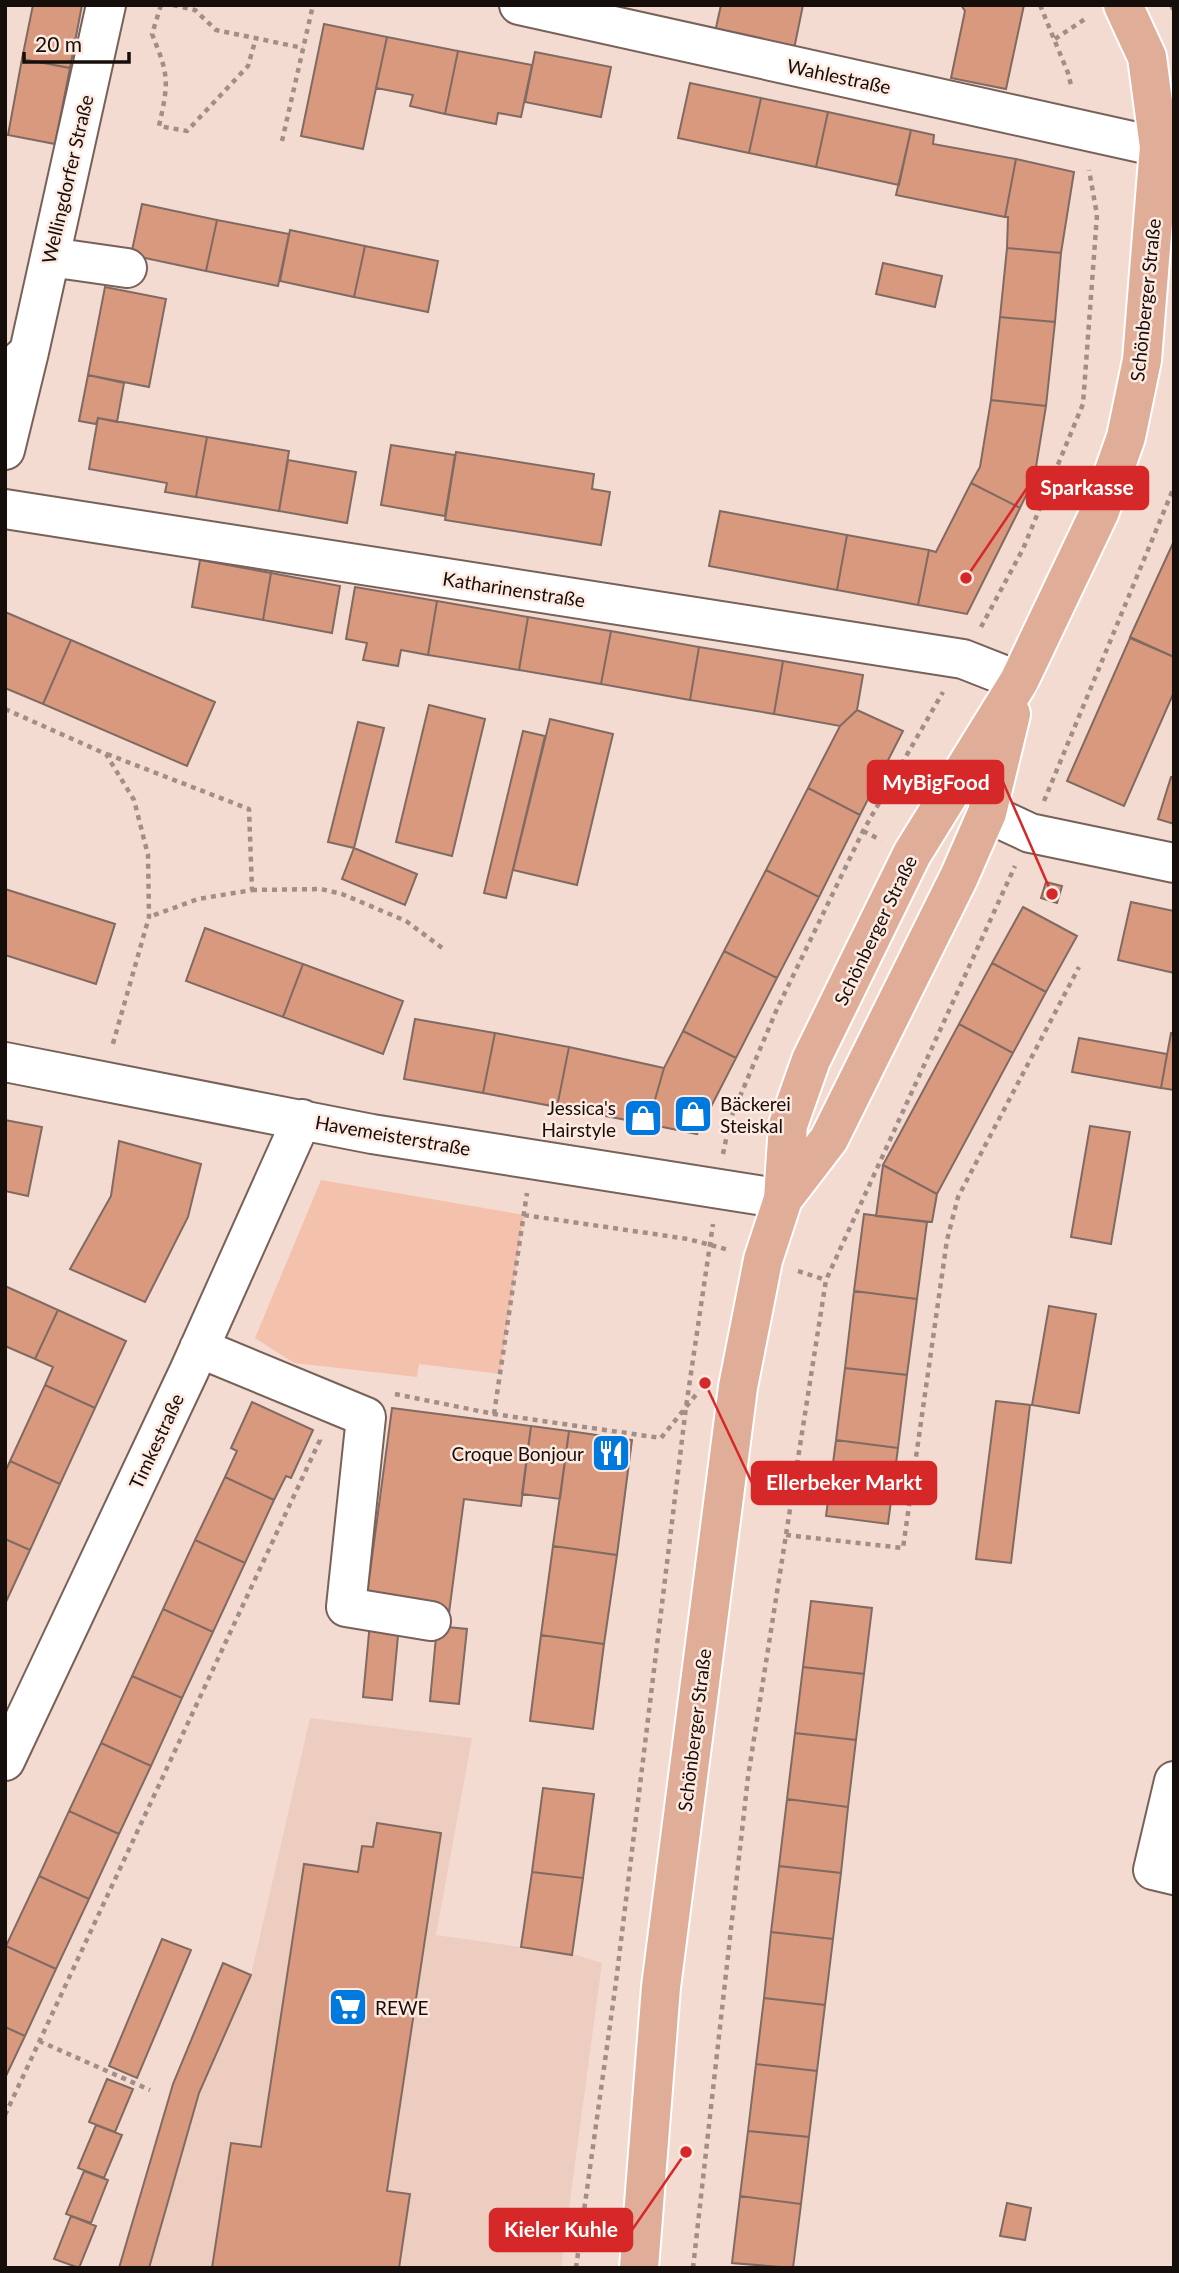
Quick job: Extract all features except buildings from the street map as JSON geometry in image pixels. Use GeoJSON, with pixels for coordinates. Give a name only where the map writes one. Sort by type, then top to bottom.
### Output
{"type":"FeatureCollection","features":[{"type":"Feature","properties":{"kind":"main road"},"geometry":{"type":"LineString","coordinates":[[1109,6],[1135,64],[1159,147]]}},
{"type":"Feature","properties":{"kind":"main road","name":"Schönberger Straße"},"geometry":{"type":"LineString","coordinates":[[639,2268],[661,1987],[738,1387],[763,1260],[783,1199],[788,1125],[811,1060],[912,854],[1019,681],[1100,512],[1126,437],[1142,360],[1159,147]]}},
{"type":"Feature","properties":{"kind":"main road","name":"Schönberger Straße"},"geometry":{"type":"LineString","coordinates":[[783,1199],[829,1139],[938,920],[987,813],[1019,681]]}},
{"type":"Feature","properties":{"kind":"street","name":"Wellingdorfer Straße"},"geometry":{"type":"LineString","coordinates":[[5,450],[17,363],[50,257],[106,5]]}},
{"type":"Feature","properties":{"kind":"street","name":"Wahlestraße"},"geometry":{"type":"LineString","coordinates":[[519,5],[1159,147]]}},
{"type":"Feature","properties":{"kind":"street"},"geometry":{"type":"LineString","coordinates":[[50,257],[127,268]]}},
{"type":"Feature","properties":{"kind":"street","name":"Katharinenstraße"},"geometry":{"type":"LineString","coordinates":[[5,509],[963,659],[1019,681]]}},
{"type":"Feature","properties":{"kind":"street"},"geometry":{"type":"LineString","coordinates":[[987,813],[1030,833],[1174,863]]}},
{"type":"Feature","properties":{"kind":"street","name":"Havemeisterstraße"},"geometry":{"type":"LineString","coordinates":[[5,1062],[372,1134],[783,1199]]}},
{"type":"Feature","properties":{"kind":"street","name":"Timkestraße"},"geometry":{"type":"LineString","coordinates":[[6,1756],[199,1348],[302,1119]]}},
{"type":"Feature","properties":{"kind":"street"},"geometry":{"type":"LineString","coordinates":[[199,1348],[366,1417],[346,1607],[431,1621]]}},
{"type":"Feature","properties":{"kind":"street"},"geometry":{"type":"LineString","coordinates":[[1174,1781],[1153,1870],[1174,1875]]}},
{"type":"Feature","properties":{"kind":"path"},"geometry":{"type":"LineString","coordinates":[[161,5],[152,34],[166,69],[166,93],[159,126],[187,131],[248,66],[256,38]]}},
{"type":"Feature","properties":{"kind":"path"},"geometry":{"type":"LineString","coordinates":[[173,5],[195,10],[216,30],[303,48]]}},
{"type":"Feature","properties":{"kind":"path"},"geometry":{"type":"LineString","coordinates":[[282,141],[313,5]]}},
{"type":"Feature","properties":{"kind":"path"},"geometry":{"type":"LineString","coordinates":[[1171,5],[1174,11]]}},
{"type":"Feature","properties":{"kind":"path"},"geometry":{"type":"LineString","coordinates":[[1054,40],[1109,6]]}},
{"type":"Feature","properties":{"kind":"path"},"geometry":{"type":"LineString","coordinates":[[693,2268],[748,1777],[826,1280],[1030,833],[1174,488]]}},
{"type":"Feature","properties":{"kind":"path"},"geometry":{"type":"LineString","coordinates":[[5,709],[106,754],[250,809],[252,890]]}},
{"type":"Feature","properties":{"kind":"path"},"geometry":{"type":"LineString","coordinates":[[103,1082],[121,1008],[149,917],[148,855],[134,800],[106,754]]}},
{"type":"Feature","properties":{"kind":"path"},"geometry":{"type":"LineString","coordinates":[[149,917],[198,899],[252,890],[321,889],[342,894],[405,920],[445,950]]}},
{"type":"Feature","properties":{"kind":"path"},"geometry":{"type":"LineString","coordinates":[[786,1535],[903,1548],[947,1240],[958,1197],[1079,967]]}},
{"type":"Feature","properties":{"kind":"path"},"geometry":{"type":"LineString","coordinates":[[494,1415],[534,1158]]}},
{"type":"Feature","properties":{"kind":"path"},"geometry":{"type":"LineString","coordinates":[[524,1215],[688,1239],[826,1280]]}},
{"type":"Feature","properties":{"kind":"path"},"geometry":{"type":"LineString","coordinates":[[388,1392],[494,1415],[661,1438],[705,1383],[738,1387]]}},
{"type":"Feature","properties":{"kind":"path"},"geometry":{"type":"LineString","coordinates":[[5,2115],[320,1440]]}},
{"type":"Feature","properties":{"kind":"path"},"geometry":{"type":"LineString","coordinates":[[39,2041],[149,2090]]}},
{"type":"Feature","properties":{"kind":"shaded area"},"geometry":{"type":"Polygon","coordinates":[[[321,1180],[524,1215],[500,1374],[419,1364],[417,1377],[294,1363],[255,1338],[321,1180]]]}},
{"type":"Feature","properties":{"kind":"shaded area"},"geometry":{"type":"Polygon","coordinates":[[[310,1718],[472,1738],[436,1935],[576,1955],[602,1963],[561,2268],[149,2268],[199,2093],[251,1975],[310,1718]]]}},
{"type":"Feature","properties":{"kind":"place","name":"Sparkasse"},"geometry":{"type":"Point","coordinates":[966,578]}},
{"type":"Feature","properties":{"kind":"place","name":"MyBigFood"},"geometry":{"type":"Point","coordinates":[1052,894]}},
{"type":"Feature","properties":{"kind":"place","name":"Bäckerei Steiskal"},"geometry":{"type":"Point","coordinates":[693,1114]}},
{"type":"Feature","properties":{"kind":"place","name":"Jessica's Hairstyle"},"geometry":{"type":"Point","coordinates":[643,1118]}},
{"type":"Feature","properties":{"kind":"place","name":"Ellerbeker Markt"},"geometry":{"type":"Point","coordinates":[705,1383]}},
{"type":"Feature","properties":{"kind":"place","name":"Croque Bonjour"},"geometry":{"type":"Point","coordinates":[611,1453]}},
{"type":"Feature","properties":{"kind":"place","name":"REWE"},"geometry":{"type":"Point","coordinates":[348,2007]}},
{"type":"Feature","properties":{"kind":"place","name":"Kieler Kuhle"},"geometry":{"type":"Point","coordinates":[686,2152]}}]}
